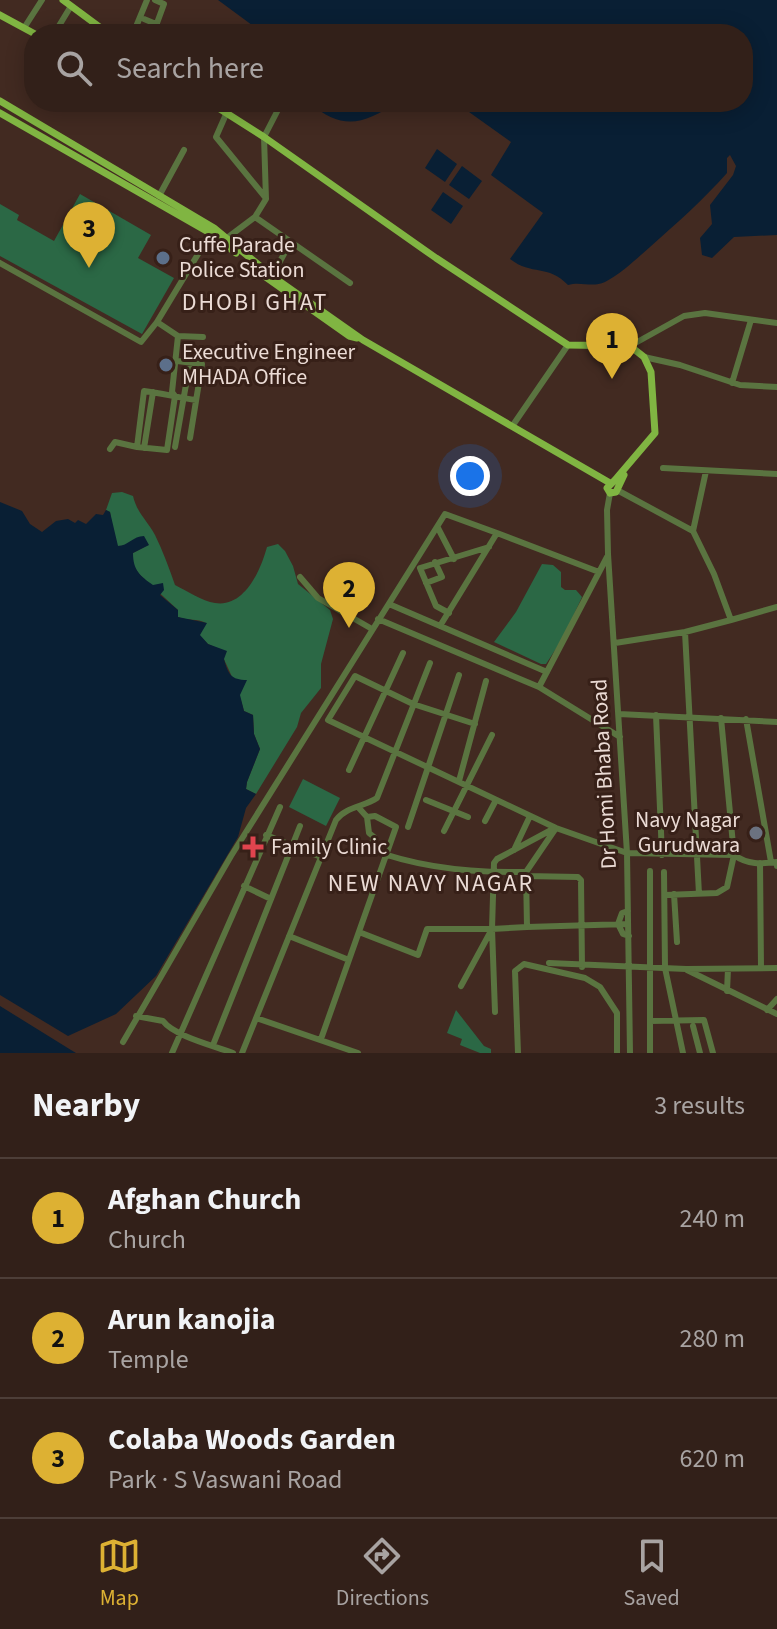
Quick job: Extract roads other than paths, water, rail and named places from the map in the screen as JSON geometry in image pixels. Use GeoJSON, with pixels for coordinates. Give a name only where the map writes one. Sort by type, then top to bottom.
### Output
{"type":"FeatureCollection","features":[{"type":"Feature","properties":{"kind":"main road"},"geometry":{"type":"LineString","coordinates":[[63,0],[95,24]]}},
{"type":"Feature","properties":{"kind":"main road"},"geometry":{"type":"LineString","coordinates":[[0,15],[24,28]]}},
{"type":"Feature","properties":{"kind":"main road"},"geometry":{"type":"LineString","coordinates":[[0,101],[212,230],[281,288],[349,336],[363,340]]}},
{"type":"Feature","properties":{"kind":"main road"},"geometry":{"type":"LineString","coordinates":[[0,113],[227,238],[272,276],[363,340],[513,425],[612,488],[650,442],[656,424],[651,372],[644,357],[630,346],[568,345],[387,225],[227,112]]}},
{"type":"Feature","properties":{"kind":"main road"},"geometry":{"type":"LineString","coordinates":[[60,136],[60,147]]}},
{"type":"Feature","properties":{"kind":"street"},"geometry":{"type":"LineString","coordinates":[[137,24],[147,0]]}},
{"type":"Feature","properties":{"kind":"street"},"geometry":{"type":"LineString","coordinates":[[144,19],[156,24],[165,2],[155,0]]}},
{"type":"Feature","properties":{"kind":"street"},"geometry":{"type":"LineString","coordinates":[[26,24],[37,3]]}},
{"type":"Feature","properties":{"kind":"street"},"geometry":{"type":"LineString","coordinates":[[60,24],[71,6]]}},
{"type":"Feature","properties":{"kind":"street"},"geometry":{"type":"LineString","coordinates":[[227,112],[216,137],[266,199]]}},
{"type":"Feature","properties":{"kind":"street"},"geometry":{"type":"LineString","coordinates":[[227,238],[255,217],[266,199],[264,137],[277,112]]}},
{"type":"Feature","properties":{"kind":"street"},"geometry":{"type":"LineString","coordinates":[[159,196],[184,150]]}},
{"type":"Feature","properties":{"kind":"street"},"geometry":{"type":"LineString","coordinates":[[255,217],[350,283]]}},
{"type":"Feature","properties":{"kind":"street"},"geometry":{"type":"LineString","coordinates":[[0,263],[141,342],[157,322],[212,230]]}},
{"type":"Feature","properties":{"kind":"street"},"geometry":{"type":"LineString","coordinates":[[272,276],[290,243]]}},
{"type":"Feature","properties":{"kind":"street"},"geometry":{"type":"LineString","coordinates":[[630,346],[684,316],[705,313],[777,323]]}},
{"type":"Feature","properties":{"kind":"street"},"geometry":{"type":"LineString","coordinates":[[732,383],[751,320]]}},
{"type":"Feature","properties":{"kind":"street"},"geometry":{"type":"LineString","coordinates":[[157,322],[178,336],[203,337]]}},
{"type":"Feature","properties":{"kind":"street"},"geometry":{"type":"LineString","coordinates":[[110,449],[115,442],[167,450],[175,396],[172,392],[178,336]]}},
{"type":"Feature","properties":{"kind":"street"},"geometry":{"type":"LineString","coordinates":[[513,425],[568,345]]}},
{"type":"Feature","properties":{"kind":"street"},"geometry":{"type":"LineString","coordinates":[[644,357],[680,365],[732,383],[777,387]]}},
{"type":"Feature","properties":{"kind":"street"},"geometry":{"type":"LineString","coordinates":[[177,361],[202,364],[190,438]]}},
{"type":"Feature","properties":{"kind":"street"},"geometry":{"type":"LineString","coordinates":[[175,447],[190,362]]}},
{"type":"Feature","properties":{"kind":"street"},"geometry":{"type":"LineString","coordinates":[[140,447],[144,391],[196,400]]}},
{"type":"Feature","properties":{"kind":"street"},"geometry":{"type":"LineString","coordinates":[[663,468],[777,474]]}},
{"type":"Feature","properties":{"kind":"street"},"geometry":{"type":"LineString","coordinates":[[693,531],[706,471]]}},
{"type":"Feature","properties":{"kind":"street"},"geometry":{"type":"LineString","coordinates":[[612,488],[693,531],[714,574],[731,620]]}},
{"type":"Feature","properties":{"kind":"street","name":"Dr Homi Bhaba Road"},"geometry":{"type":"LineString","coordinates":[[612,488],[607,510],[608,554],[627,853],[630,1053]]}},
{"type":"Feature","properties":{"kind":"street"},"geometry":{"type":"LineString","coordinates":[[123,1042],[231,856],[445,514],[599,572]]}},
{"type":"Feature","properties":{"kind":"street"},"geometry":{"type":"LineString","coordinates":[[438,528],[454,559]]}},
{"type":"Feature","properties":{"kind":"street"},"geometry":{"type":"LineString","coordinates":[[440,626],[497,533]]}},
{"type":"Feature","properties":{"kind":"street"},"geometry":{"type":"LineString","coordinates":[[449,613],[436,606],[420,568],[489,546]]}},
{"type":"Feature","properties":{"kind":"street"},"geometry":{"type":"LineString","coordinates":[[539,687],[608,554]]}},
{"type":"Feature","properties":{"kind":"street"},"geometry":{"type":"LineString","coordinates":[[426,583],[442,577],[435,562]]}},
{"type":"Feature","properties":{"kind":"street"},"geometry":{"type":"LineString","coordinates":[[300,577],[318,598],[372,629]]}},
{"type":"Feature","properties":{"kind":"street"},"geometry":{"type":"LineString","coordinates":[[389,604],[547,672]]}},
{"type":"Feature","properties":{"kind":"street"},"geometry":{"type":"LineString","coordinates":[[615,643],[685,632],[777,607]]}},
{"type":"Feature","properties":{"kind":"street"},"geometry":{"type":"LineString","coordinates":[[378,619],[539,687],[620,737]]}},
{"type":"Feature","properties":{"kind":"street"},"geometry":{"type":"LineString","coordinates":[[685,632],[699,894]]}},
{"type":"Feature","properties":{"kind":"street"},"geometry":{"type":"LineString","coordinates":[[349,770],[403,653]]}},
{"type":"Feature","properties":{"kind":"street"},"geometry":{"type":"LineString","coordinates":[[242,1053],[336,820],[343,811],[377,798],[430,663]]}},
{"type":"Feature","properties":{"kind":"street"},"geometry":{"type":"LineString","coordinates":[[408,827],[459,675]]}},
{"type":"Feature","properties":{"kind":"street"},"geometry":{"type":"LineString","coordinates":[[475,724],[413,704],[355,676],[328,720],[556,828],[627,853],[734,855],[742,861],[775,863],[746,719]]}},
{"type":"Feature","properties":{"kind":"street"},"geometry":{"type":"LineString","coordinates":[[444,831],[463,783],[486,681]]}},
{"type":"Feature","properties":{"kind":"street"},"geometry":{"type":"LineString","coordinates":[[619,714],[776,722],[777,731]]}},
{"type":"Feature","properties":{"kind":"street"},"geometry":{"type":"LineString","coordinates":[[656,715],[662,855]]}},
{"type":"Feature","properties":{"kind":"street"},"geometry":{"type":"LineString","coordinates":[[665,895],[717,893],[727,887],[734,855],[721,718]]}},
{"type":"Feature","properties":{"kind":"street"},"geometry":{"type":"LineString","coordinates":[[463,783],[492,735]]}},
{"type":"Feature","properties":{"kind":"street"},"geometry":{"type":"LineString","coordinates":[[426,800],[468,817]]}},
{"type":"Feature","properties":{"kind":"street"},"geometry":{"type":"LineString","coordinates":[[485,821],[496,800]]}},
{"type":"Feature","properties":{"kind":"street"},"geometry":{"type":"LineString","coordinates":[[172,1053],[280,807]]}},
{"type":"Feature","properties":{"kind":"street"},"geometry":{"type":"LineString","coordinates":[[358,807],[367,817],[369,833],[374,837],[370,849],[386,856],[420,864],[492,873],[580,878],[582,967]]}},
{"type":"Feature","properties":{"kind":"street"},"geometry":{"type":"LineString","coordinates":[[321,1039],[396,827],[375,816],[367,817]]}},
{"type":"Feature","properties":{"kind":"street"},"geometry":{"type":"LineString","coordinates":[[514,850],[530,816]]}},
{"type":"Feature","properties":{"kind":"street"},"geometry":{"type":"LineString","coordinates":[[213,1045],[300,826]]}},
{"type":"Feature","properties":{"kind":"street"},"geometry":{"type":"LineString","coordinates":[[495,1012],[492,873],[497,859],[556,828]]}},
{"type":"Feature","properties":{"kind":"street"},"geometry":{"type":"LineString","coordinates":[[527,927],[526,874],[556,828]]}},
{"type":"Feature","properties":{"kind":"street"},"geometry":{"type":"LineString","coordinates":[[266,835],[321,857]]}},
{"type":"Feature","properties":{"kind":"street"},"geometry":{"type":"LineString","coordinates":[[760,863],[761,968]]}},
{"type":"Feature","properties":{"kind":"street"},"geometry":{"type":"LineString","coordinates":[[650,871],[650,1053]]}},
{"type":"Feature","properties":{"kind":"street"},"geometry":{"type":"LineString","coordinates":[[664,872],[665,968],[683,1053]]}},
{"type":"Feature","properties":{"kind":"street"},"geometry":{"type":"LineString","coordinates":[[244,886],[271,899]]}},
{"type":"Feature","properties":{"kind":"street"},"geometry":{"type":"LineString","coordinates":[[674,894],[677,942]]}},
{"type":"Feature","properties":{"kind":"street"},"geometry":{"type":"LineString","coordinates":[[628,911],[622,913],[618,924],[623,934],[629,936]]}},
{"type":"Feature","properties":{"kind":"street"},"geometry":{"type":"LineString","coordinates":[[359,932],[418,955],[427,929],[628,924]]}},
{"type":"Feature","properties":{"kind":"street"},"geometry":{"type":"LineString","coordinates":[[461,986],[492,929]]}},
{"type":"Feature","properties":{"kind":"street"},"geometry":{"type":"LineString","coordinates":[[289,936],[349,960]]}},
{"type":"Feature","properties":{"kind":"street"},"geometry":{"type":"LineString","coordinates":[[549,963],[582,967],[775,968],[776,978]]}},
{"type":"Feature","properties":{"kind":"street"},"geometry":{"type":"LineString","coordinates":[[518,1053],[515,971],[524,964],[585,978],[600,987],[617,1013],[617,1053]]}},
{"type":"Feature","properties":{"kind":"street"},"geometry":{"type":"LineString","coordinates":[[686,969],[777,1014]]}},
{"type":"Feature","properties":{"kind":"street"},"geometry":{"type":"LineString","coordinates":[[727,991],[728,969]]}},
{"type":"Feature","properties":{"kind":"street"},"geometry":{"type":"LineString","coordinates":[[767,1010],[777,999]]}},
{"type":"Feature","properties":{"kind":"street"},"geometry":{"type":"LineString","coordinates":[[136,1016],[163,1021],[181,1033],[233,1053]]}},
{"type":"Feature","properties":{"kind":"street"},"geometry":{"type":"LineString","coordinates":[[256,1018],[358,1053]]}},
{"type":"Feature","properties":{"kind":"street"},"geometry":{"type":"LineString","coordinates":[[650,1021],[704,1020],[713,1053]]}},
{"type":"Feature","properties":{"kind":"street"},"geometry":{"type":"LineString","coordinates":[[693,1026],[700,1053]]}},
{"type":"Feature","properties":{"kind":"water"},"geometry":{"type":"Polygon","coordinates":[[[218,0],[777,0],[777,235],[734,237],[712,258],[702,255],[700,238],[712,224],[710,205],[733,175],[736,166],[730,155],[727,158],[727,173],[718,183],[623,271],[600,284],[568,285],[554,274],[526,267],[510,259],[543,213],[491,175],[511,142],[469,112],[753,112],[753,24],[250,24],[218,0]]]}},
{"type":"Feature","properties":{"kind":"water"},"geometry":{"type":"Polygon","coordinates":[[[322,112],[381,112],[353,122],[322,112]]]}},
{"type":"Feature","properties":{"kind":"water"},"geometry":{"type":"Polygon","coordinates":[[[437,149],[457,164],[445,182],[425,168],[437,149]]]}},
{"type":"Feature","properties":{"kind":"water"},"geometry":{"type":"Polygon","coordinates":[[[462,166],[482,181],[469,199],[449,185],[462,166]]]}},
{"type":"Feature","properties":{"kind":"water"},"geometry":{"type":"Polygon","coordinates":[[[443,192],[463,206],[451,224],[431,210],[443,192]]]}},
{"type":"Feature","properties":{"kind":"water"},"geometry":{"type":"Polygon","coordinates":[[[0,502],[22,511],[30,524],[42,532],[56,521],[68,519],[75,523],[78,520],[86,524],[96,514],[103,515],[106,510],[110,512],[118,546],[144,536],[149,545],[133,553],[136,568],[153,585],[163,583],[164,590],[160,595],[178,610],[178,617],[207,623],[200,635],[208,644],[227,651],[224,659],[231,675],[247,680],[240,695],[244,711],[253,715],[254,734],[260,749],[246,789],[256,794],[246,808],[238,837],[156,976],[116,1014],[68,1036],[0,995],[0,502]]]}},
{"type":"Feature","properties":{"kind":"water"},"geometry":{"type":"Polygon","coordinates":[[[0,1006],[71,1050],[76,1053],[0,1053],[0,1006]]]}},
{"type":"Feature","properties":{"kind":"place","name":"Cuffe Parade Police Station"},"geometry":{"type":"Point","coordinates":[163,258]}},
{"type":"Feature","properties":{"kind":"place","name":"Colaba Woods Garden"},"geometry":{"type":"Point","coordinates":[89,268]}},
{"type":"Feature","properties":{"kind":"place","name":"Executive Engineer MHADA Office"},"geometry":{"type":"Point","coordinates":[166,365]}},
{"type":"Feature","properties":{"kind":"place","name":"Afghan Church"},"geometry":{"type":"Point","coordinates":[612,379]}},
{"type":"Feature","properties":{"kind":"place","name":"Arun kanojia"},"geometry":{"type":"Point","coordinates":[349,628]}},
{"type":"Feature","properties":{"kind":"place","name":"Navy Nagar Gurudwara"},"geometry":{"type":"Point","coordinates":[756,833]}},
{"type":"Feature","properties":{"kind":"place","name":"Family Clinic"},"geometry":{"type":"Point","coordinates":[253,847]}},
{"type":"Feature","properties":{"kind":"district","name":"DHOBI GHAT"},"geometry":{"type":"Point","coordinates":[255,302]}},
{"type":"Feature","properties":{"kind":"district","name":"NEW NAVY NAGAR"},"geometry":{"type":"Point","coordinates":[431,883]}}]}
